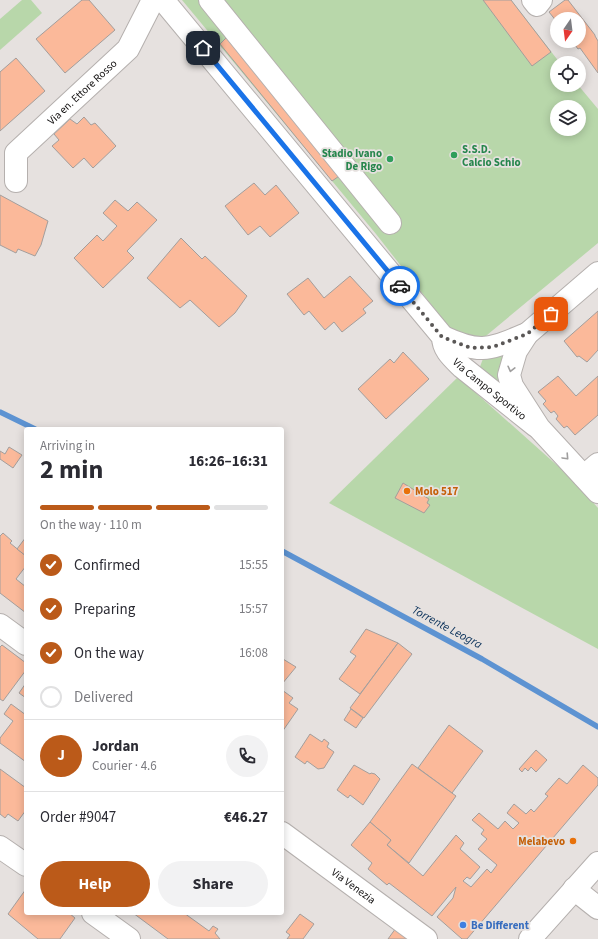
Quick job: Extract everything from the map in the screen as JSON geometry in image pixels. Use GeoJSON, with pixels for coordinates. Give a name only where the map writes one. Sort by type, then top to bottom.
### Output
{"type":"FeatureCollection","features":[{"type":"Feature","properties":{"kind":"street","name":"Via en. Ettore Rosso"},"geometry":{"type":"LineString","coordinates":[[16,181],[16,153],[128,49],[153,0]]}},
{"type":"Feature","properties":{"kind":"street","name":"Via Campo Sportivo"},"geometry":{"type":"LineString","coordinates":[[163,0],[442,337],[445,348],[462,366],[591,470],[598,492]]}},
{"type":"Feature","properties":{"kind":"street"},"geometry":{"type":"LineString","coordinates":[[210,0],[390,223]]}},
{"type":"Feature","properties":{"kind":"street"},"geometry":{"type":"LineString","coordinates":[[533,0],[537,5],[541,0]]}},
{"type":"Feature","properties":{"kind":"street"},"geometry":{"type":"LineString","coordinates":[[539,428],[512,386],[509,375],[516,351],[527,334],[598,273]]}},
{"type":"Feature","properties":{"kind":"street"},"geometry":{"type":"LineString","coordinates":[[442,337],[471,348],[481,349],[493,347],[527,334]]}},
{"type":"Feature","properties":{"kind":"street"},"geometry":{"type":"LineString","coordinates":[[0,625],[24,643]]}},
{"type":"Feature","properties":{"kind":"street","name":"Via Venezia"},"geometry":{"type":"LineString","coordinates":[[284,834],[426,939]]}},
{"type":"Feature","properties":{"kind":"street"},"geometry":{"type":"LineString","coordinates":[[0,847],[24,864]]}},
{"type":"Feature","properties":{"kind":"street"},"geometry":{"type":"LineString","coordinates":[[530,939],[598,863]]}},
{"type":"Feature","properties":{"kind":"street"},"geometry":{"type":"LineString","coordinates":[[574,889],[598,908]]}},
{"type":"Feature","properties":{"kind":"street"},"geometry":{"type":"LineString","coordinates":[[96,915],[129,939]]}},
{"type":"Feature","properties":{"kind":"green space"},"geometry":{"type":"Polygon","coordinates":[[[22,0],[31,0],[42,13],[0,50],[0,19],[22,0]]]}},
{"type":"Feature","properties":{"kind":"green space","name":"S.S.D. Calcio Schio"},"geometry":{"type":"Polygon","coordinates":[[[182,0],[511,0],[555,56],[550,56],[550,92],[584,92],[598,109],[598,243],[481,340],[451,330],[376,234],[182,0]]]}},
{"type":"Feature","properties":{"kind":"green space"},"geometry":{"type":"Polygon","coordinates":[[[506,350],[502,388],[478,372],[484,356],[506,350]]]}},
{"type":"Feature","properties":{"kind":"green space"},"geometry":{"type":"Polygon","coordinates":[[[458,377],[569,476],[598,508],[598,649],[329,503],[458,377]]]}},
{"type":"Feature","properties":{"kind":"building"},"geometry":{"type":"Polygon","coordinates":[[[82,0],[89,0],[115,30],[65,73],[36,39],[82,0]]]}},
{"type":"Feature","properties":{"kind":"building"},"geometry":{"type":"Polygon","coordinates":[[[483,0],[511,0],[551,52],[532,66],[483,0]]]}},
{"type":"Feature","properties":{"kind":"building"},"geometry":{"type":"Polygon","coordinates":[[[565,0],[568,0],[577,12],[550,12],[550,13],[549,12],[565,0]]]}},
{"type":"Feature","properties":{"kind":"building"},"geometry":{"type":"Polygon","coordinates":[[[586,23],[598,41],[598,73],[580,48],[586,48],[586,23]]]}},
{"type":"Feature","properties":{"kind":"building"},"geometry":{"type":"Polygon","coordinates":[[[231,33],[345,172],[332,181],[220,44],[231,33]]]}},
{"type":"Feature","properties":{"kind":"building"},"geometry":{"type":"Polygon","coordinates":[[[16,58],[45,91],[0,131],[0,72],[16,58]]]}},
{"type":"Feature","properties":{"kind":"building"},"geometry":{"type":"Polygon","coordinates":[[[84,117],[91,125],[95,123],[116,146],[93,168],[84,158],[73,168],[52,146],[59,140],[54,134],[70,119],[77,124],[84,117]]]}},
{"type":"Feature","properties":{"kind":"building"},"geometry":{"type":"Polygon","coordinates":[[[254,183],[265,195],[276,185],[299,213],[270,237],[260,226],[248,235],[225,206],[254,183]]]}},
{"type":"Feature","properties":{"kind":"building"},"geometry":{"type":"Polygon","coordinates":[[[0,195],[48,221],[41,245],[35,256],[18,249],[16,253],[0,245],[0,195]]]}},
{"type":"Feature","properties":{"kind":"building"},"geometry":{"type":"Polygon","coordinates":[[[115,200],[128,211],[137,202],[157,220],[127,251],[134,258],[103,288],[74,258],[97,235],[103,241],[117,226],[103,213],[115,200]]]}},
{"type":"Feature","properties":{"kind":"building"},"geometry":{"type":"Polygon","coordinates":[[[181,238],[202,259],[205,256],[247,296],[235,313],[219,327],[190,300],[180,308],[147,278],[181,238]]]}},
{"type":"Feature","properties":{"kind":"building"},"geometry":{"type":"Polygon","coordinates":[[[350,276],[373,301],[363,309],[366,313],[342,332],[334,322],[325,330],[309,311],[304,315],[287,294],[308,278],[324,298],[350,276]]]}},
{"type":"Feature","properties":{"kind":"building"},"geometry":{"type":"Polygon","coordinates":[[[598,311],[598,350],[587,362],[579,356],[577,357],[564,341],[598,311]]]}},
{"type":"Feature","properties":{"kind":"building"},"geometry":{"type":"Polygon","coordinates":[[[403,352],[429,379],[386,419],[358,389],[390,359],[394,363],[403,352]]]}},
{"type":"Feature","properties":{"kind":"building"},"geometry":{"type":"Polygon","coordinates":[[[558,376],[576,396],[598,376],[598,415],[575,435],[567,426],[564,428],[556,419],[558,416],[554,411],[551,413],[543,404],[546,401],[538,392],[558,376]]]}},
{"type":"Feature","properties":{"kind":"building"},"geometry":{"type":"Polygon","coordinates":[[[9,447],[22,455],[13,468],[0,459],[0,451],[5,454],[9,447]]]}},
{"type":"Feature","properties":{"kind":"building","name":"Molo 517"},"geometry":{"type":"Polygon","coordinates":[[[403,483],[429,499],[427,503],[430,505],[424,513],[395,498],[403,483]]]}},
{"type":"Feature","properties":{"kind":"building"},"geometry":{"type":"Polygon","coordinates":[[[3,533],[12,541],[10,543],[24,554],[24,569],[16,579],[24,585],[24,611],[0,593],[0,536],[3,533]]]}},
{"type":"Feature","properties":{"kind":"building"},"geometry":{"type":"Polygon","coordinates":[[[24,540],[24,554],[17,549],[24,540]]]}},
{"type":"Feature","properties":{"kind":"building"},"geometry":{"type":"Polygon","coordinates":[[[366,629],[398,643],[360,694],[339,679],[356,656],[350,652],[366,629]]]}},
{"type":"Feature","properties":{"kind":"building"},"geometry":{"type":"Polygon","coordinates":[[[398,643],[412,654],[364,718],[350,708],[398,643]]]}},
{"type":"Feature","properties":{"kind":"building"},"geometry":{"type":"Polygon","coordinates":[[[2,645],[24,662],[24,673],[3,701],[0,699],[0,647],[2,645]]]}},
{"type":"Feature","properties":{"kind":"building"},"geometry":{"type":"Polygon","coordinates":[[[284,660],[296,667],[284,682],[284,660]]]}},
{"type":"Feature","properties":{"kind":"building"},"geometry":{"type":"Polygon","coordinates":[[[24,686],[24,697],[19,693],[24,686]]]}},
{"type":"Feature","properties":{"kind":"building"},"geometry":{"type":"Polygon","coordinates":[[[284,691],[293,698],[289,703],[298,709],[284,729],[284,691]]]}},
{"type":"Feature","properties":{"kind":"building"},"geometry":{"type":"Polygon","coordinates":[[[11,704],[24,714],[24,761],[0,743],[0,738],[13,721],[4,714],[11,704]]]}},
{"type":"Feature","properties":{"kind":"building"},"geometry":{"type":"Polygon","coordinates":[[[351,709],[363,718],[356,728],[344,720],[351,709]]]}},
{"type":"Feature","properties":{"kind":"building"},"geometry":{"type":"Polygon","coordinates":[[[449,725],[483,751],[452,793],[418,768],[449,725]]]}},
{"type":"Feature","properties":{"kind":"building"},"geometry":{"type":"Polygon","coordinates":[[[310,734],[322,742],[324,739],[329,743],[327,747],[334,752],[324,768],[318,769],[307,761],[305,764],[295,757],[310,734]]]}},
{"type":"Feature","properties":{"kind":"building"},"geometry":{"type":"Polygon","coordinates":[[[536,750],[547,760],[536,772],[531,767],[528,771],[525,768],[522,772],[519,769],[536,750]]]}},
{"type":"Feature","properties":{"kind":"building"},"geometry":{"type":"Polygon","coordinates":[[[412,764],[456,796],[409,863],[387,845],[391,840],[370,822],[412,764]]]}},
{"type":"Feature","properties":{"kind":"building"},"geometry":{"type":"Polygon","coordinates":[[[354,765],[370,774],[375,774],[380,779],[363,805],[350,795],[348,798],[337,790],[354,765]]]}},
{"type":"Feature","properties":{"kind":"building"},"geometry":{"type":"Polygon","coordinates":[[[583,765],[598,778],[598,785],[467,939],[462,939],[437,917],[453,898],[456,887],[432,916],[389,883],[387,885],[368,869],[372,863],[351,845],[370,822],[391,840],[387,845],[423,876],[456,835],[464,843],[460,849],[480,867],[470,879],[467,877],[463,881],[471,887],[487,869],[491,873],[497,865],[478,849],[487,839],[481,834],[484,830],[472,820],[479,813],[498,829],[505,821],[513,829],[519,823],[507,813],[514,804],[526,814],[531,809],[534,812],[548,796],[545,794],[559,778],[567,784],[583,765]]]}},
{"type":"Feature","properties":{"kind":"building"},"geometry":{"type":"Polygon","coordinates":[[[0,769],[24,787],[24,813],[18,821],[8,814],[5,818],[0,814],[0,769]]]}},
{"type":"Feature","properties":{"kind":"building"},"geometry":{"type":"Polygon","coordinates":[[[24,892],[24,915],[71,915],[75,918],[60,939],[38,939],[8,914],[24,892]]]}},
{"type":"Feature","properties":{"kind":"building"},"geometry":{"type":"Polygon","coordinates":[[[300,914],[314,924],[303,939],[287,939],[290,935],[286,932],[300,914]]]}},
{"type":"Feature","properties":{"kind":"building"},"geometry":{"type":"Polygon","coordinates":[[[136,915],[187,915],[209,931],[213,926],[218,929],[215,933],[220,939],[168,939],[136,915]]]}},
{"type":"Feature","properties":{"kind":"building"},"geometry":{"type":"Polygon","coordinates":[[[401,921],[423,939],[388,939],[401,921]]]}},
{"type":"Feature","properties":{"kind":"waterway","name":"Torrente Leogra"},"geometry":{"type":"LineString","coordinates":[[0,412],[31,427]]}},
{"type":"Feature","properties":{"kind":"waterway","name":"Torrente Leogra"},"geometry":{"type":"LineString","coordinates":[[284,552],[482,659],[598,727]]}},
{"type":"Feature","properties":{"kind":"way so far"},"geometry":{"type":"LineString","coordinates":[[400,286],[442,337],[457,344],[471,348],[481,349],[493,347],[527,334],[551,314]]}},
{"type":"Feature","properties":{"kind":"place","name":"S.S.D. Calcio Schio"},"geometry":{"type":"Point","coordinates":[454,155]}},
{"type":"Feature","properties":{"kind":"place","name":"Stadio Ivano De Rigo"},"geometry":{"type":"Point","coordinates":[390,159]}},
{"type":"Feature","properties":{"kind":"place","name":"Molo 517"},"geometry":{"type":"Point","coordinates":[407,491]}},
{"type":"Feature","properties":{"kind":"place","name":"Melabevo"},"geometry":{"type":"Point","coordinates":[573,841]}},
{"type":"Feature","properties":{"kind":"place","name":"Be Different"},"geometry":{"type":"Point","coordinates":[463,925]}},
{"type":"Feature","properties":{"kind":"route"},"geometry":{"type":"LineString","coordinates":[[203,48],[400,286]]}}]}
